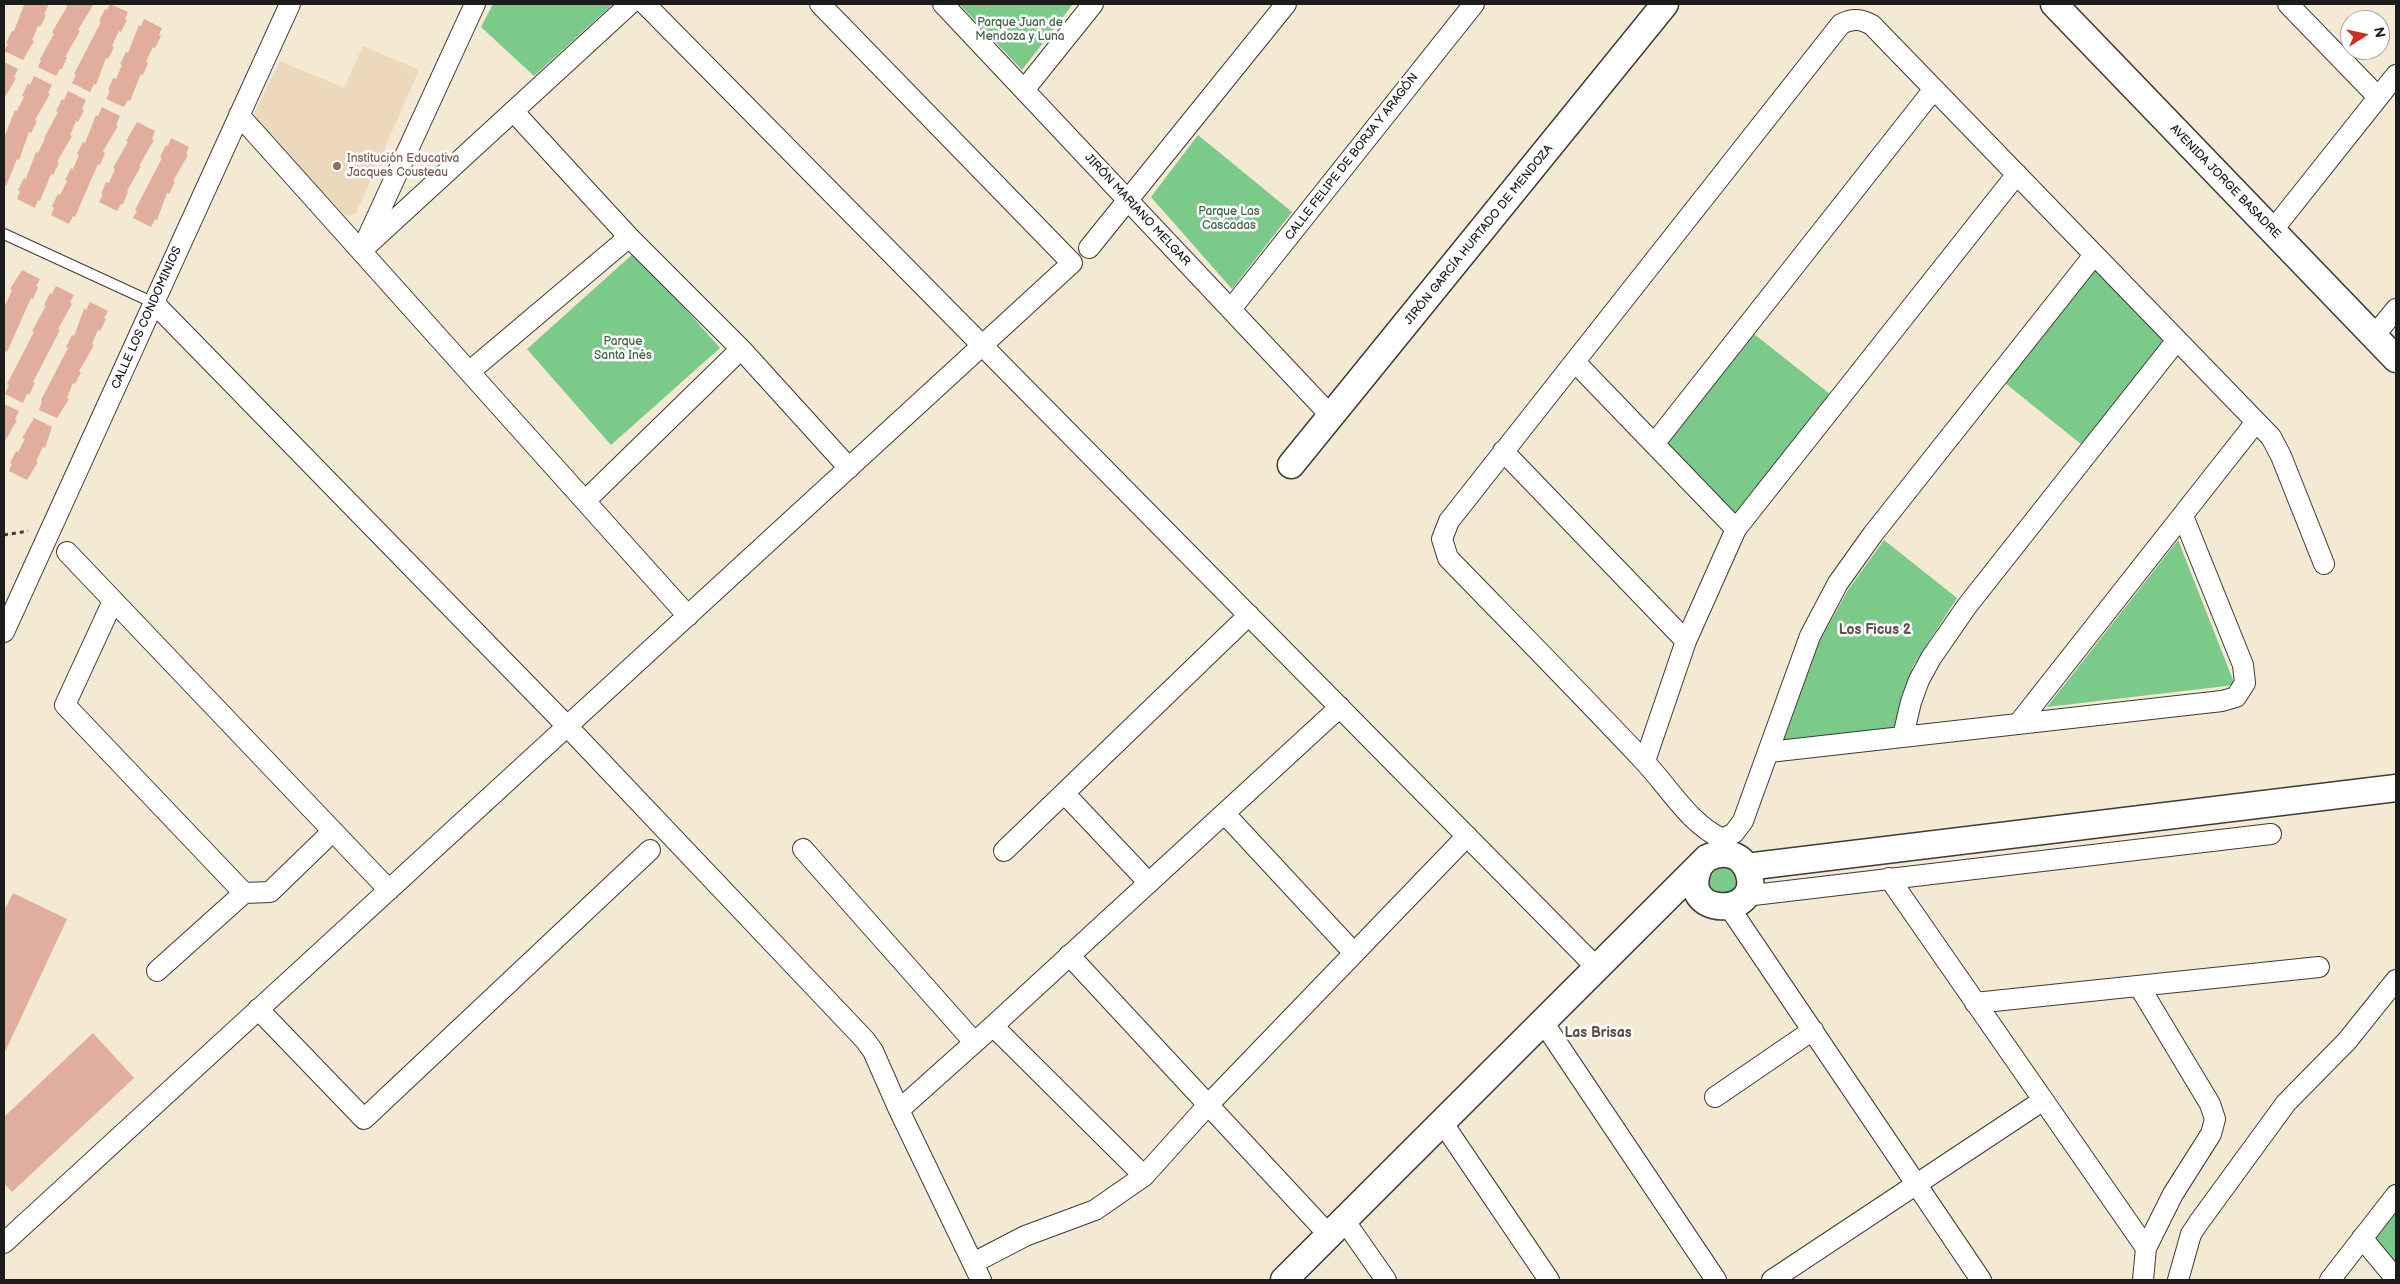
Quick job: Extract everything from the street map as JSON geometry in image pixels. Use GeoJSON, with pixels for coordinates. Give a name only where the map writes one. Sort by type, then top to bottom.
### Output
{"type":"FeatureCollection","features":[{"type":"Feature","properties":{"kind":"street","name":"CALLE LOS CONDOMINIOS"},"geometry":{"type":"LineString","coordinates":[[4,632],[290,4]]}},
{"type":"Feature","properties":{"kind":"street"},"geometry":{"type":"LineString","coordinates":[[361,251],[475,4]]}},
{"type":"Feature","properties":{"kind":"street"},"geometry":{"type":"LineString","coordinates":[[361,251],[630,4]]}},
{"type":"Feature","properties":{"kind":"street"},"geometry":{"type":"LineString","coordinates":[[645,4],[1597,968]]}},
{"type":"Feature","properties":{"kind":"street"},"geometry":{"type":"LineString","coordinates":[[4,1243],[1072,264],[820,4]]}},
{"type":"Feature","properties":{"kind":"street","name":"JIRÓN MARIANO MELGAR"},"geometry":{"type":"LineString","coordinates":[[943,4],[1332,417]]}},
{"type":"Feature","properties":{"kind":"street"},"geometry":{"type":"LineString","coordinates":[[1024,90],[1093,4]]}},
{"type":"Feature","properties":{"kind":"street"},"geometry":{"type":"LineString","coordinates":[[1089,248],[1286,4]]}},
{"type":"Feature","properties":{"kind":"street","name":"CALLE FELIPE DE BORJA Y ARAGÓN"},"geometry":{"type":"LineString","coordinates":[[1231,309],[1474,4]]}},
{"type":"Feature","properties":{"kind":"street","name":"JIRÓN GARCÍA HURTADO DE MENDOZA"},"geometry":{"type":"LineString","coordinates":[[1292,465],[1665,4]]}},
{"type":"Feature","properties":{"kind":"street","name":"AVENIDA JORGE BASADRE"},"geometry":{"type":"LineString","coordinates":[[2054,4],[2396,359]]}},
{"type":"Feature","properties":{"kind":"street"},"geometry":{"type":"LineString","coordinates":[[2288,4],[2378,97]]}},
{"type":"Feature","properties":{"kind":"street"},"geometry":{"type":"LineString","coordinates":[[1726,901],[1750,884],[1746,867],[1698,822],[1645,761],[1448,558],[1442,539],[1449,521],[1503,451],[1841,24],[1856,19],[1872,25],[2271,437],[2281,456],[2324,564]]}},
{"type":"Feature","properties":{"kind":"street"},"geometry":{"type":"LineString","coordinates":[[2272,231],[2396,75]]}},
{"type":"Feature","properties":{"kind":"street"},"geometry":{"type":"LineString","coordinates":[[1654,444],[1934,89]]}},
{"type":"Feature","properties":{"kind":"street"},"geometry":{"type":"LineString","coordinates":[[514,112],[629,238],[741,349],[849,468]]}},
{"type":"Feature","properties":{"kind":"street"},"geometry":{"type":"LineString","coordinates":[[239,115],[688,616]]}},
{"type":"Feature","properties":{"kind":"street"},"geometry":{"type":"LineString","coordinates":[[1645,761],[1686,641],[1736,529],[2017,174]]}},
{"type":"Feature","properties":{"kind":"street"},"geometry":{"type":"LineString","coordinates":[[469,372],[629,238]]}},
{"type":"Feature","properties":{"kind":"street"},"geometry":{"type":"LineString","coordinates":[[1284,1280],[1700,865],[1715,854],[1734,833],[1743,821],[1810,636],[1838,583],[1873,534],[2094,254]]}},
{"type":"Feature","properties":{"kind":"street"},"geometry":{"type":"LineString","coordinates":[[154,303],[567,726],[865,1040],[873,1051],[899,1110],[977,1272],[1025,1236],[1095,1210],[1144,1176],[1208,1105],[1467,836]]}},
{"type":"Feature","properties":{"kind":"street"},"geometry":{"type":"LineString","coordinates":[[2374,336],[2396,309]]}},
{"type":"Feature","properties":{"kind":"street"},"geometry":{"type":"LineString","coordinates":[[1904,736],[1916,688],[1931,658],[1967,606],[2177,340]]}},
{"type":"Feature","properties":{"kind":"street"},"geometry":{"type":"LineString","coordinates":[[585,501],[741,349]]}},
{"type":"Feature","properties":{"kind":"street"},"geometry":{"type":"LineString","coordinates":[[1574,362],[1736,529]]}},
{"type":"Feature","properties":{"kind":"street"},"geometry":{"type":"LineString","coordinates":[[2018,724],[2256,422]]}},
{"type":"Feature","properties":{"kind":"street"},"geometry":{"type":"LineString","coordinates":[[1503,451],[1686,641]]}},
{"type":"Feature","properties":{"kind":"street"},"geometry":{"type":"LineString","coordinates":[[1769,752],[2222,701],[2236,697],[2242,691],[2245,683],[2242,665],[2183,516]]}},
{"type":"Feature","properties":{"kind":"street"},"geometry":{"type":"LineString","coordinates":[[66,552],[389,890]]}},
{"type":"Feature","properties":{"kind":"street"},"geometry":{"type":"LineString","coordinates":[[113,601],[65,705],[244,892]]}},
{"type":"Feature","properties":{"kind":"street"},"geometry":{"type":"LineString","coordinates":[[1004,851],[1249,615]]}},
{"type":"Feature","properties":{"kind":"street"},"geometry":{"type":"LineString","coordinates":[[899,1110],[1340,707]]}},
{"type":"Feature","properties":{"kind":"street"},"geometry":{"type":"LineString","coordinates":[[1746,867],[2396,788]]}},
{"type":"Feature","properties":{"kind":"street"},"geometry":{"type":"LineString","coordinates":[[1064,793],[1149,883]]}},
{"type":"Feature","properties":{"kind":"street"},"geometry":{"type":"LineString","coordinates":[[1225,814],[1354,953]]}},
{"type":"Feature","properties":{"kind":"street"},"geometry":{"type":"LineString","coordinates":[[157,971],[244,892],[270,892],[333,831]]}},
{"type":"Feature","properties":{"kind":"street"},"geometry":{"type":"LineString","coordinates":[[1658,907],[1726,901],[1889,878],[2271,834]]}},
{"type":"Feature","properties":{"kind":"street"},"geometry":{"type":"LineString","coordinates":[[803,849],[974,1042]]}},
{"type":"Feature","properties":{"kind":"street"},"geometry":{"type":"LineString","coordinates":[[258,1009],[364,1118],[650,850]]}},
{"type":"Feature","properties":{"kind":"street"},"geometry":{"type":"LineString","coordinates":[[1700,865],[1695,882],[1697,891],[1726,901],[1981,1280]]}},
{"type":"Feature","properties":{"kind":"street"},"geometry":{"type":"LineString","coordinates":[[1889,878],[2042,1101],[2146,1248]]}},
{"type":"Feature","properties":{"kind":"street"},"geometry":{"type":"LineString","coordinates":[[1069,955],[1208,1105],[1337,1228],[1386,1280]]}},
{"type":"Feature","properties":{"kind":"street"},"geometry":{"type":"LineString","coordinates":[[1975,1003],[2319,967]]}},
{"type":"Feature","properties":{"kind":"street"},"geometry":{"type":"LineString","coordinates":[[2178,1280],[2191,1234],[2199,1222],[2286,1103],[2347,1041],[2396,980]]}},
{"type":"Feature","properties":{"kind":"street"},"geometry":{"type":"LineString","coordinates":[[2139,986],[2210,1104],[2215,1118],[2211,1134],[2173,1194],[2146,1248],[2143,1280]]}},
{"type":"Feature","properties":{"kind":"street"},"geometry":{"type":"LineString","coordinates":[[1543,1022],[1716,1280]]}},
{"type":"Feature","properties":{"kind":"street"},"geometry":{"type":"LineString","coordinates":[[993,1026],[1144,1176]]}},
{"type":"Feature","properties":{"kind":"street"},"geometry":{"type":"LineString","coordinates":[[1715,1097],[1813,1030]]}},
{"type":"Feature","properties":{"kind":"street"},"geometry":{"type":"LineString","coordinates":[[1772,1280],[2042,1101]]}},
{"type":"Feature","properties":{"kind":"street"},"geometry":{"type":"LineString","coordinates":[[1442,1122],[1548,1280]]}},
{"type":"Feature","properties":{"kind":"street"},"geometry":{"type":"LineString","coordinates":[[2330,1280],[2396,1195]]}},
{"type":"Feature","properties":{"kind":"street"},"geometry":{"type":"LineString","coordinates":[[2362,1238],[2396,1278]]}},
{"type":"Feature","properties":{"kind":"lane"},"geometry":{"type":"LineString","coordinates":[[4,234],[154,303]]}},
{"type":"Feature","properties":{"kind":"shaded area","name":"Institución Educativa Jacques Cousteau"},"geometry":{"type":"Polygon","coordinates":[[[363,46],[419,70],[356,213],[346,216],[251,120],[280,61],[344,88],[363,46]]]}},
{"type":"Feature","properties":{"kind":"green space"},"geometry":{"type":"Polygon","coordinates":[[[493,4],[613,4],[534,76],[481,27],[493,4]]]}},
{"type":"Feature","properties":{"kind":"green space","name":"Parque Juan de Mendoza y Luna"},"geometry":{"type":"Polygon","coordinates":[[[959,4],[1073,4],[1022,70],[959,4]]]}},
{"type":"Feature","properties":{"kind":"green space","name":"Parque Las Cascadas"},"geometry":{"type":"Polygon","coordinates":[[[1198,135],[1292,212],[1232,289],[1151,197],[1198,135]]]}},
{"type":"Feature","properties":{"kind":"green space","name":"Parque Santa Inés"},"geometry":{"type":"Polygon","coordinates":[[[635,252],[720,348],[611,445],[527,349],[635,252]]]}},
{"type":"Feature","properties":{"kind":"green space"},"geometry":{"type":"Polygon","coordinates":[[[2094,268],[2165,340],[2082,445],[2005,383],[2094,268]]]}},
{"type":"Feature","properties":{"kind":"green space"},"geometry":{"type":"Polygon","coordinates":[[[1754,334],[1830,394],[1735,514],[1665,444],[1754,334]]]}},
{"type":"Feature","properties":{"kind":"green space"},"geometry":{"type":"Polygon","coordinates":[[[1884,540],[1957,598],[1913,666],[1896,729],[1783,740],[1818,644],[1848,590],[1884,540]]]}},
{"type":"Feature","properties":{"kind":"green space"},"geometry":{"type":"Polygon","coordinates":[[[2178,540],[2235,685],[2047,707],[2178,540]]]}},
{"type":"Feature","properties":{"kind":"green space"},"geometry":{"type":"Polygon","coordinates":[[[1728,860],[1743,882],[1719,901],[1702,876],[1728,860]]]}},
{"type":"Feature","properties":{"kind":"green space"},"geometry":{"type":"Polygon","coordinates":[[[2396,1208],[2396,1267],[2372,1239],[2396,1208]]]}},
{"type":"Feature","properties":{"kind":"building"},"geometry":{"type":"Polygon","coordinates":[[[49,4],[44,14],[46,15],[40,27],[38,26],[32,40],[34,41],[23,60],[4,51],[24,5],[49,4]]]}},
{"type":"Feature","properties":{"kind":"building"},"geometry":{"type":"Polygon","coordinates":[[[66,4],[93,5],[78,30],[80,31],[65,57],[67,57],[62,69],[60,69],[56,76],[38,67],[40,59],[54,34],[52,32],[67,7],[66,4]]]}},
{"type":"Feature","properties":{"kind":"building"},"geometry":{"type":"Polygon","coordinates":[[[110,4],[128,12],[125,19],[127,20],[121,32],[119,31],[108,59],[106,58],[96,85],[94,84],[90,92],[72,83],[76,75],[74,74],[101,22],[99,21],[105,9],[107,10],[110,4]]]}},
{"type":"Feature","properties":{"kind":"building"},"geometry":{"type":"Polygon","coordinates":[[[144,19],[162,28],[159,35],[161,36],[155,48],[153,47],[146,62],[148,63],[143,75],[141,74],[130,101],[128,100],[124,107],[106,99],[110,91],[108,90],[113,78],[116,79],[122,65],[120,64],[126,52],[128,53],[139,25],[141,26],[144,19]]]}},
{"type":"Feature","properties":{"kind":"building"},"geometry":{"type":"Polygon","coordinates":[[[4,62],[18,69],[14,77],[16,78],[4,99],[4,62]]]}},
{"type":"Feature","properties":{"kind":"building"},"geometry":{"type":"Polygon","coordinates":[[[34,76],[52,85],[48,93],[50,94],[35,120],[37,121],[31,133],[29,132],[19,160],[17,159],[6,186],[4,185],[4,138],[15,110],[17,111],[24,97],[22,96],[28,83],[30,85],[34,76]]]}},
{"type":"Feature","properties":{"kind":"building"},"geometry":{"type":"Polygon","coordinates":[[[68,91],[86,100],[82,109],[84,110],[78,122],[76,121],[70,135],[72,136],[35,208],[17,199],[20,191],[18,190],[24,178],[26,179],[36,152],[38,153],[58,112],[56,111],[68,91]]]}},
{"type":"Feature","properties":{"kind":"building"},"geometry":{"type":"Polygon","coordinates":[[[102,107],[120,116],[116,125],[118,126],[103,151],[105,153],[100,165],[98,164],[75,217],[73,216],[69,224],[51,215],[54,208],[52,206],[58,194],[60,195],[67,181],[65,180],[71,168],[73,169],[79,155],[77,154],[83,142],[85,143],[96,115],[98,116],[102,107]]]}},
{"type":"Feature","properties":{"kind":"building"},"geometry":{"type":"Polygon","coordinates":[[[137,122],[155,131],[152,139],[154,140],[139,166],[141,166],[127,191],[123,204],[121,204],[117,211],[99,202],[106,182],[109,183],[115,169],[113,168],[137,122]]]}},
{"type":"Feature","properties":{"kind":"building"},"geometry":{"type":"Polygon","coordinates":[[[171,138],[189,147],[186,154],[188,155],[173,181],[175,182],[169,194],[167,193],[157,220],[155,219],[151,227],[133,218],[137,211],[135,210],[162,158],[160,157],[171,138]]]}},
{"type":"Feature","properties":{"kind":"building"},"geometry":{"type":"Polygon","coordinates":[[[22,270],[40,279],[33,299],[31,298],[4,355],[4,303],[6,304],[12,290],[10,289],[22,270]]]}},
{"type":"Feature","properties":{"kind":"building"},"geometry":{"type":"Polygon","coordinates":[[[56,286],[74,295],[70,302],[72,304],[33,382],[35,383],[23,403],[5,394],[9,385],[7,384],[34,332],[32,331],[46,306],[44,305],[50,293],[52,294],[56,286]]]}},
{"type":"Feature","properties":{"kind":"building"},"geometry":{"type":"Polygon","coordinates":[[[90,302],[108,311],[104,318],[106,319],[100,331],[98,330],[92,344],[94,345],[79,371],[81,372],[75,384],[73,383],[67,398],[69,399],[57,418],[39,410],[41,400],[68,348],[66,347],[72,335],[74,336],[84,309],[86,310],[90,302]]]}},
{"type":"Feature","properties":{"kind":"building"},"geometry":{"type":"Polygon","coordinates":[[[4,404],[19,411],[15,419],[17,420],[4,443],[4,404]]]}},
{"type":"Feature","properties":{"kind":"building"},"geometry":{"type":"Polygon","coordinates":[[[34,418],[52,427],[45,448],[43,447],[36,461],[38,462],[27,480],[9,471],[12,464],[10,463],[25,439],[22,438],[34,418]]]}},
{"type":"Feature","properties":{"kind":"building"},"geometry":{"type":"Polygon","coordinates":[[[13,893],[67,919],[4,1054],[4,911],[13,893]]]}},
{"type":"Feature","properties":{"kind":"building"},"geometry":{"type":"Polygon","coordinates":[[[93,1033],[134,1078],[12,1192],[4,1183],[4,1117],[93,1033]]]}},
{"type":"Feature","properties":{"kind":"place","name":"Institución Educativa Jacques Cousteau"},"geometry":{"type":"Point","coordinates":[337,166]}},
{"type":"Feature","properties":{"kind":"district","name":"Los Ficus 2"},"geometry":{"type":"Point","coordinates":[1875,630]}},
{"type":"Feature","properties":{"kind":"district","name":"Las Brisas"},"geometry":{"type":"Point","coordinates":[1598,1033]}}]}
